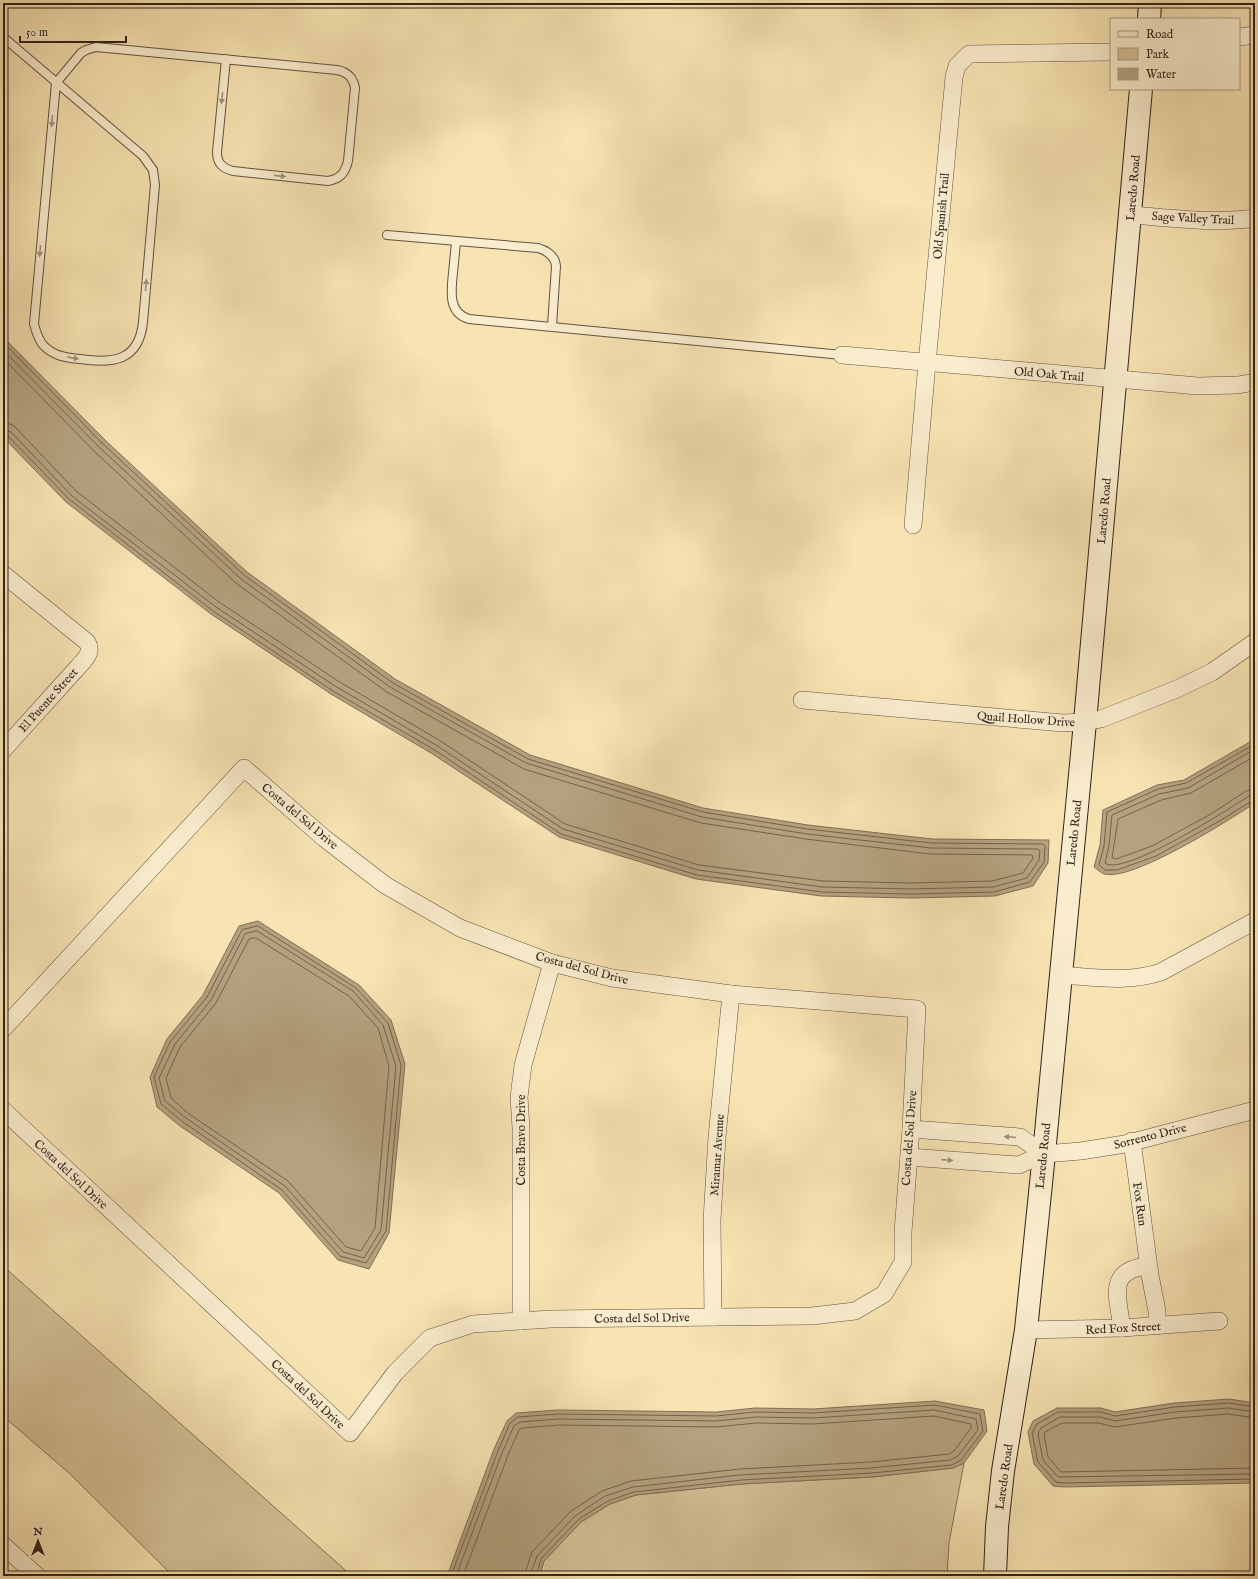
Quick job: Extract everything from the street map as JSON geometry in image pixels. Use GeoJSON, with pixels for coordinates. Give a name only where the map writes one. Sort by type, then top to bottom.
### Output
{"type":"FeatureCollection","features":[{"type":"Feature","properties":{"kind":"street"},"geometry":{"type":"LineString","coordinates":[[1148,18],[1150,3]]}},
{"type":"Feature","properties":{"kind":"street"},"geometry":{"type":"LineString","coordinates":[[1240,38],[1255,35]]}},
{"type":"Feature","properties":{"kind":"street","name":"Old Spanish Trail"},"geometry":{"type":"LineString","coordinates":[[913,525],[926,363],[954,77],[957,66],[969,54],[1110,52]]}},
{"type":"Feature","properties":{"kind":"street","name":"Laredo Road"},"geometry":{"type":"LineString","coordinates":[[995,1576],[997,1527],[1004,1471],[1026,1330],[1044,1154],[1085,722],[1141,90]]}},
{"type":"Feature","properties":{"kind":"street","name":"Sage Valley Trail"},"geometry":{"type":"LineString","coordinates":[[1130,215],[1216,221],[1238,221],[1255,218]]}},
{"type":"Feature","properties":{"kind":"street","name":"Old Oak Trail"},"geometry":{"type":"LineString","coordinates":[[842,355],[1198,386],[1238,385],[1255,382]]}},
{"type":"Feature","properties":{"kind":"street","name":"El Puente Street"},"geometry":{"type":"LineString","coordinates":[[3,574],[87,642],[90,648],[90,653],[79,666],[3,750]]}},
{"type":"Feature","properties":{"kind":"street","name":"Quail Hollow Drive"},"geometry":{"type":"LineString","coordinates":[[802,700],[1063,723],[1085,722],[1101,719],[1177,689],[1212,672],[1255,642]]}},
{"type":"Feature","properties":{"kind":"street","name":"Costa del Sol Drive"},"geometry":{"type":"LineString","coordinates":[[3,1029],[244,768],[324,838],[385,885],[460,928],[552,963],[612,978],[731,994],[917,1009],[911,1129],[903,1232],[903,1262],[884,1294],[855,1311],[812,1316],[550,1319],[473,1324],[430,1338],[395,1373],[350,1433],[3,1110]]}},
{"type":"Feature","properties":{"kind":"street"},"geometry":{"type":"LineString","coordinates":[[1060,975],[1112,978],[1149,976],[1160,972],[1255,921]]}},
{"type":"Feature","properties":{"kind":"street","name":"Costa Bravo Drive"},"geometry":{"type":"LineString","coordinates":[[521,1321],[521,1128],[519,1097],[523,1065],[552,963]]}},
{"type":"Feature","properties":{"kind":"street","name":"Miramar Avenue"},"geometry":{"type":"LineString","coordinates":[[713,1317],[712,1220],[717,1137],[731,994]]}},
{"type":"Feature","properties":{"kind":"street","name":"Sorrento Drive"},"geometry":{"type":"LineString","coordinates":[[909,1157],[1019,1165],[1044,1154],[1082,1151],[1132,1141],[1255,1110]]}},
{"type":"Feature","properties":{"kind":"street"},"geometry":{"type":"LineString","coordinates":[[911,1129],[1020,1137],[1044,1154]]}},
{"type":"Feature","properties":{"kind":"street","name":"Fox Run"},"geometry":{"type":"LineString","coordinates":[[1132,1141],[1148,1266],[1157,1311],[1157,1326]]}},
{"type":"Feature","properties":{"kind":"street"},"geometry":{"type":"LineString","coordinates":[[1122,1328],[1118,1301],[1118,1283],[1121,1276],[1127,1272],[1148,1266]]}},
{"type":"Feature","properties":{"kind":"street","name":"Red Fox Street"},"geometry":{"type":"LineString","coordinates":[[1026,1330],[1122,1328],[1220,1321]]}},
{"type":"Feature","properties":{"kind":"street"},"geometry":{"type":"LineString","coordinates":[[6,1554],[37,1576]]}},
{"type":"Feature","properties":{"kind":"lane"},"geometry":{"type":"LineString","coordinates":[[3,37],[56,83],[143,156],[149,162],[155,177],[140,339],[135,347],[119,359],[110,362],[101,362],[68,358],[51,352],[43,345],[34,324],[56,83],[81,53],[96,47],[226,59],[337,70],[349,75],[355,88],[348,161],[346,168],[343,174],[334,180],[328,181],[233,171],[222,167],[219,163],[217,152],[226,59]]}},
{"type":"Feature","properties":{"kind":"lane"},"geometry":{"type":"LineString","coordinates":[[386,235],[538,248],[549,253],[555,261],[556,266],[552,326]]}},
{"type":"Feature","properties":{"kind":"lane"},"geometry":{"type":"LineString","coordinates":[[456,242],[451,295],[453,306],[460,315],[469,319],[842,355]]}},
{"type":"Feature","properties":{"kind":"green space"},"geometry":{"type":"Polygon","coordinates":[[[3,1266],[352,1576],[173,1576],[69,1473],[3,1416],[3,1266]]]}},
{"type":"Feature","properties":{"kind":"green space"},"geometry":{"type":"Polygon","coordinates":[[[964,1463],[949,1543],[947,1576],[539,1576],[544,1561],[581,1522],[610,1504],[636,1495],[741,1484],[872,1477],[953,1468],[964,1463]]]}},
{"type":"Feature","properties":{"kind":"water"},"geometry":{"type":"Polygon","coordinates":[[[3,337],[106,441],[247,572],[395,679],[530,755],[703,808],[808,825],[932,839],[1049,840],[1048,863],[1033,886],[995,896],[911,898],[821,896],[696,879],[559,837],[431,753],[331,694],[211,614],[66,502],[3,437],[3,337]]]}},
{"type":"Feature","properties":{"kind":"water"},"geometry":{"type":"Polygon","coordinates":[[[1255,739],[1255,803],[1180,848],[1136,869],[1117,874],[1104,874],[1094,867],[1100,845],[1103,810],[1157,785],[1184,780],[1255,739]]]}},
{"type":"Feature","properties":{"kind":"water"},"geometry":{"type":"Polygon","coordinates":[[[258,921],[359,985],[391,1020],[405,1064],[389,1233],[369,1269],[338,1260],[279,1193],[180,1126],[157,1107],[150,1077],[167,1039],[203,995],[239,926],[258,921]]]}},
{"type":"Feature","properties":{"kind":"water"},"geometry":{"type":"Polygon","coordinates":[[[1229,1399],[1255,1403],[1255,1483],[1064,1487],[1053,1486],[1034,1464],[1028,1432],[1033,1421],[1057,1408],[1101,1408],[1115,1412],[1174,1403],[1229,1399]]]}},
{"type":"Feature","properties":{"kind":"water"},"geometry":{"type":"Polygon","coordinates":[[[935,1401],[984,1410],[987,1431],[964,1463],[953,1468],[872,1477],[741,1484],[636,1495],[610,1504],[581,1522],[544,1561],[539,1576],[447,1576],[494,1449],[507,1421],[516,1413],[558,1410],[716,1412],[755,1408],[813,1409],[935,1401]]]}}]}
